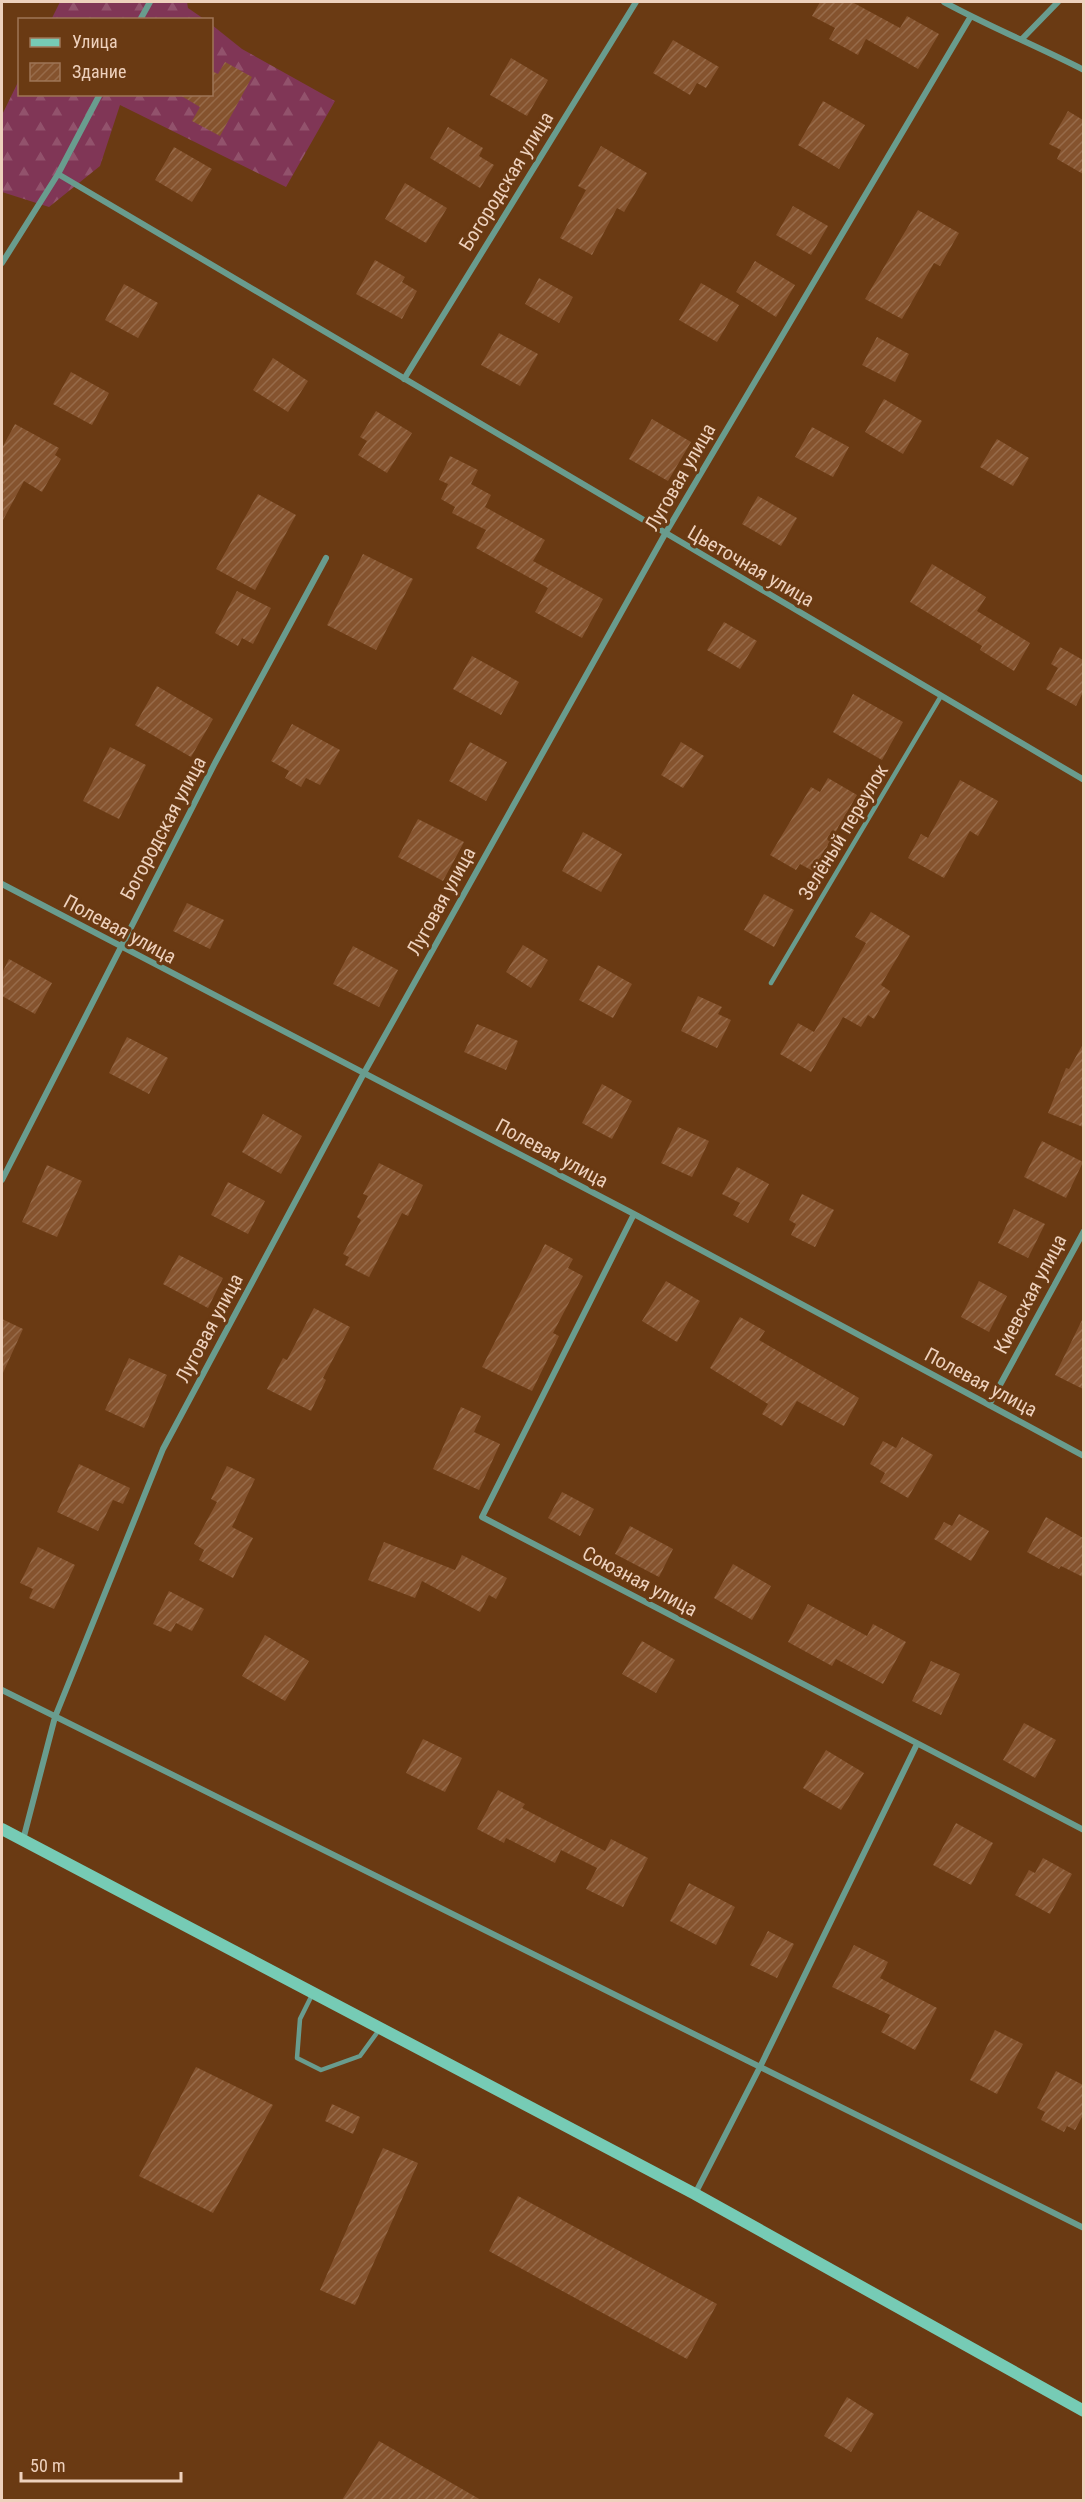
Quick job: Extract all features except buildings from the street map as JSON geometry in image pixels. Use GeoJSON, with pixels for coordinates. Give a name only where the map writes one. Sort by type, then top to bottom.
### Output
{"type":"FeatureCollection","features":[{"type":"Feature","properties":{"kind":"main road"},"geometry":{"type":"LineString","coordinates":[[2,1829],[695,2194],[1083,2411]]}},
{"type":"Feature","properties":{"kind":"street"},"geometry":{"type":"LineString","coordinates":[[141,18],[150,2]]}},
{"type":"Feature","properties":{"kind":"street","name":"Богородская улица"},"geometry":{"type":"LineString","coordinates":[[404,379],[636,2]]}},
{"type":"Feature","properties":{"kind":"street"},"geometry":{"type":"LineString","coordinates":[[944,2],[1083,70]]}},
{"type":"Feature","properties":{"kind":"street"},"geometry":{"type":"LineString","coordinates":[[1022,39],[1058,2]]}},
{"type":"Feature","properties":{"kind":"street","name":"Луговая улица"},"geometry":{"type":"LineString","coordinates":[[23,1840],[55,1717],[163,1449],[364,1073],[665,534],[971,16]]}},
{"type":"Feature","properties":{"kind":"street"},"geometry":{"type":"LineString","coordinates":[[2,262],[58,174],[99,96]]}},
{"type":"Feature","properties":{"kind":"street","name":"Цветочная улица"},"geometry":{"type":"LineString","coordinates":[[58,174],[1083,780]]}},
{"type":"Feature","properties":{"kind":"street","name":"Богородская улица"},"geometry":{"type":"LineString","coordinates":[[2,1180],[119,948],[326,558]]}},
{"type":"Feature","properties":{"kind":"street","name":"Полевая улица"},"geometry":{"type":"LineString","coordinates":[[2,885],[633,1214],[1083,1456]]}},
{"type":"Feature","properties":{"kind":"street","name":"Союзная улица"},"geometry":{"type":"LineString","coordinates":[[633,1214],[482,1517],[1083,1830]]}},
{"type":"Feature","properties":{"kind":"street","name":"Киевская улица"},"geometry":{"type":"LineString","coordinates":[[989,1405],[1083,1231]]}},
{"type":"Feature","properties":{"kind":"street"},"geometry":{"type":"LineString","coordinates":[[2,1690],[761,2065],[1083,2228]]}},
{"type":"Feature","properties":{"kind":"street"},"geometry":{"type":"LineString","coordinates":[[695,2194],[761,2065],[917,1743]]}},
{"type":"Feature","properties":{"kind":"lane","name":"Зелёный переулок"},"geometry":{"type":"LineString","coordinates":[[771,983],[941,696]]}},
{"type":"Feature","properties":{"kind":"lane"},"geometry":{"type":"LineString","coordinates":[[314,1993],[300,2019],[297,2058],[321,2070],[360,2056],[380,2028]]}},
{"type":"Feature","properties":{"kind":"green space"},"geometry":{"type":"Polygon","coordinates":[[[60,2],[187,2],[188,8],[203,18],[52,18],[60,2]]]}},
{"type":"Feature","properties":{"kind":"green space"},"geometry":{"type":"Polygon","coordinates":[[[213,26],[242,49],[335,101],[286,187],[120,105],[100,166],[49,207],[2,192],[2,115],[18,82],[18,96],[213,96],[213,26]]]}}]}
